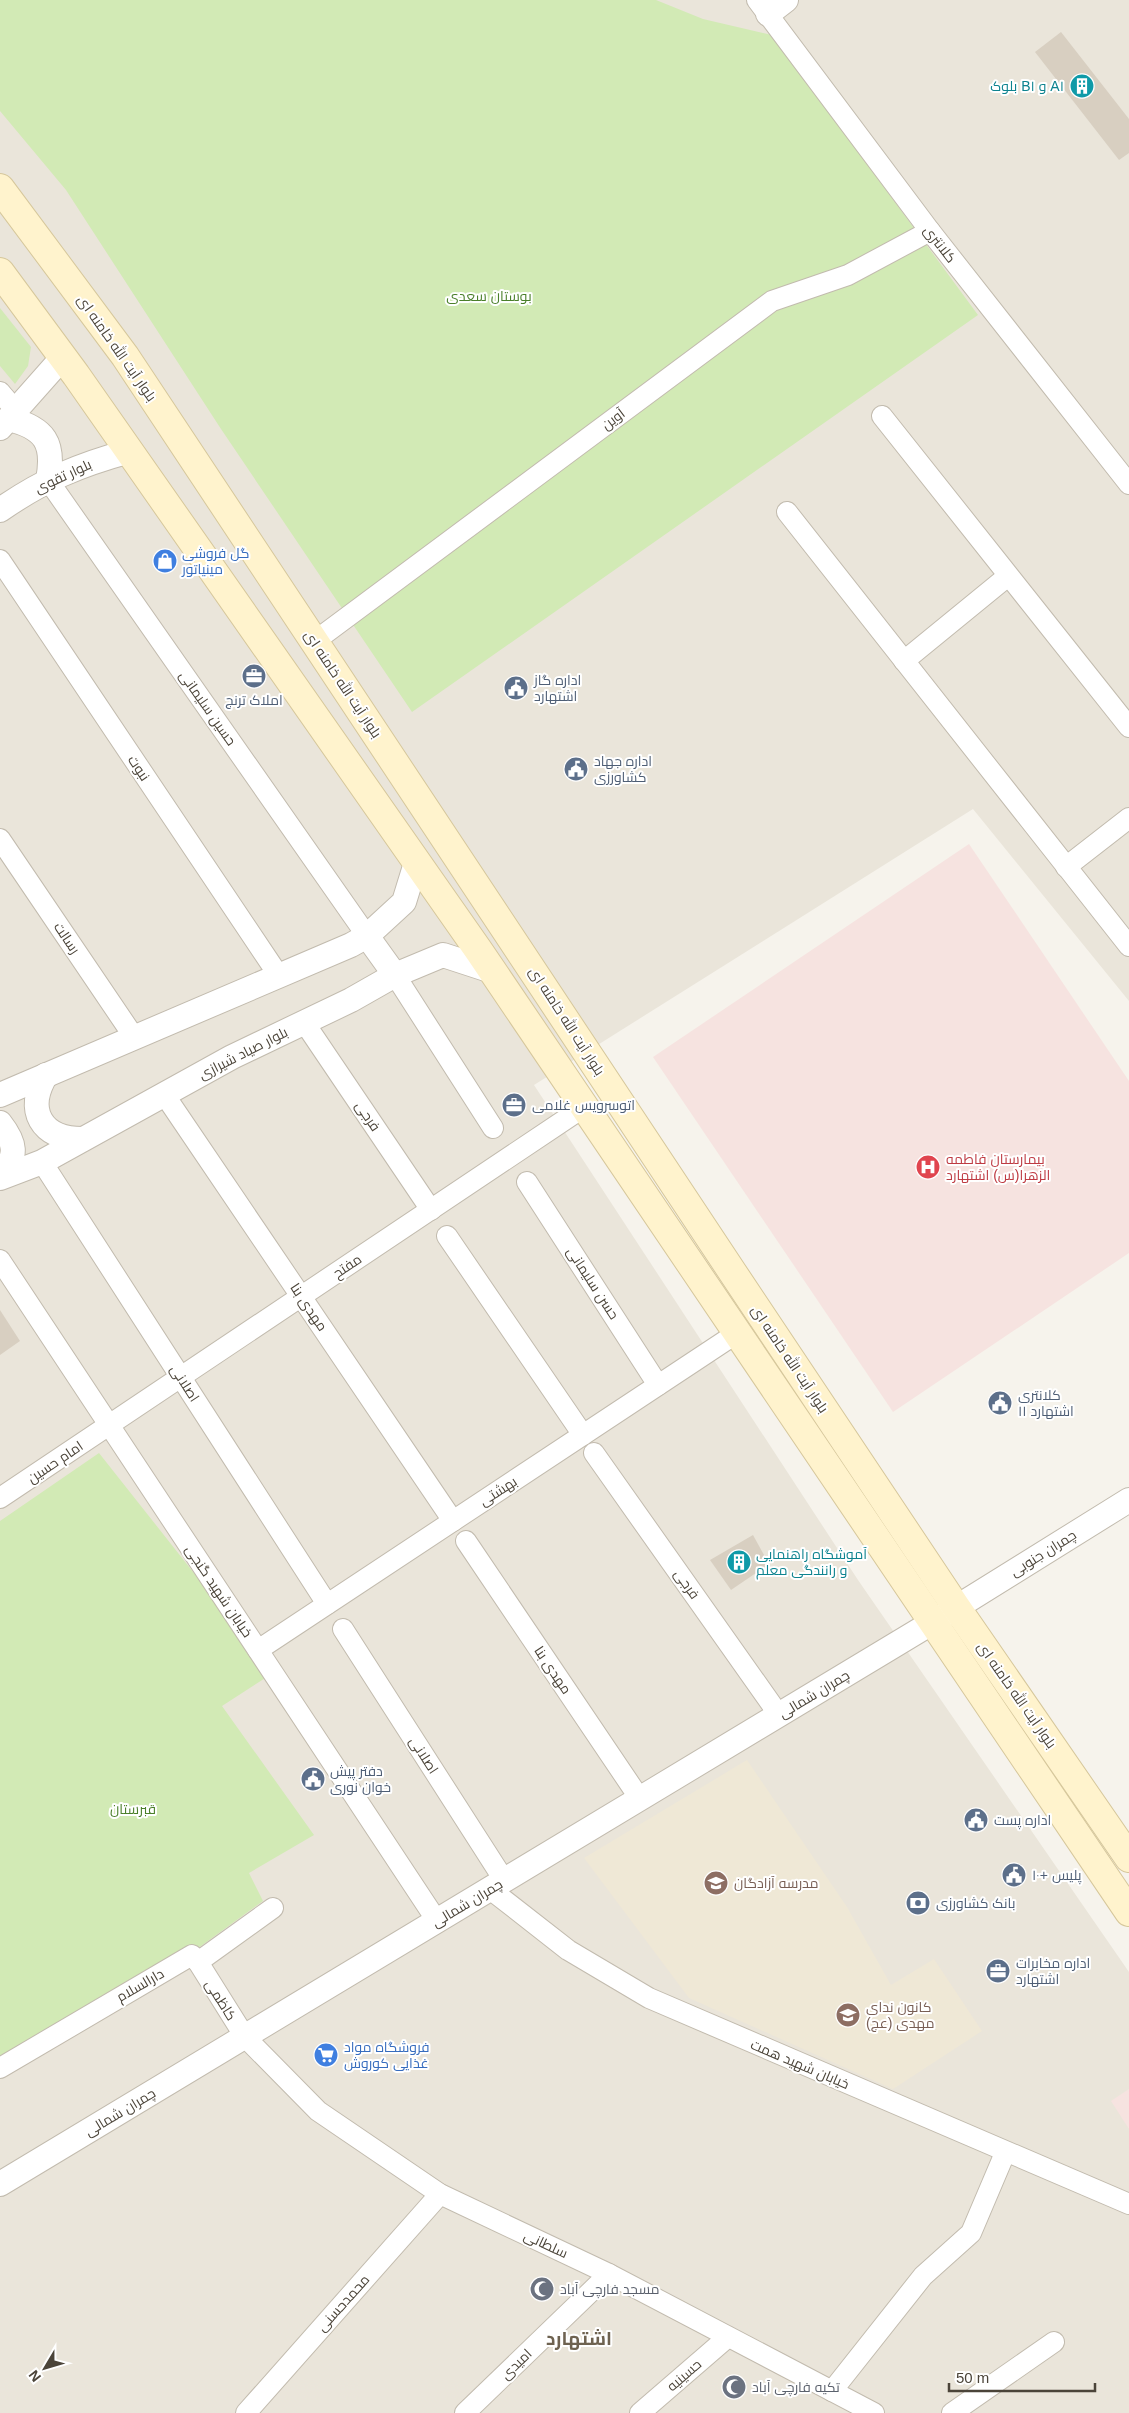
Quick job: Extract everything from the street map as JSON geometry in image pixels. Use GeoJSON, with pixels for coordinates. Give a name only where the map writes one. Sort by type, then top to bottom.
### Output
{"type":"FeatureCollection","features":[{"type":"Feature","properties":{"kind":"main road","name":"بلوار آیت الله خامنه ای"},"geometry":{"type":"LineString","coordinates":[[0,188],[125,356],[956,1607],[1129,1858]]}},
{"type":"Feature","properties":{"kind":"main road","name":"بلوار آیت الله خامنه ای"},"geometry":{"type":"LineString","coordinates":[[0,272],[64,357],[492,971],[1129,1912]]}},
{"type":"Feature","properties":{"kind":"street","name":"کلانتری"},"geometry":{"type":"LineString","coordinates":[[770,5],[930,231],[1129,484]]}},
{"type":"Feature","properties":{"kind":"street","name":"آوین"},"geometry":{"type":"LineString","coordinates":[[315,641],[772,301],[848,275],[930,231]]}},
{"type":"Feature","properties":{"kind":"street"},"geometry":{"type":"LineString","coordinates":[[8,419],[64,357]]}},
{"type":"Feature","properties":{"kind":"street"},"geometry":{"type":"LineString","coordinates":[[0,392],[8,419]]}},
{"type":"Feature","properties":{"kind":"street"},"geometry":{"type":"LineString","coordinates":[[882,416],[1129,727]]}},
{"type":"Feature","properties":{"kind":"street"},"geometry":{"type":"LineString","coordinates":[[8,419],[29,424],[45,439],[52,459],[48,480]]}},
{"type":"Feature","properties":{"kind":"street","name":"بلوار تقوی"},"geometry":{"type":"LineString","coordinates":[[0,510],[48,480],[83,464],[130,451]]}},
{"type":"Feature","properties":{"kind":"street","name":"حسین سلیمانی"},"geometry":{"type":"LineString","coordinates":[[48,480],[367,936]]}},
{"type":"Feature","properties":{"kind":"street"},"geometry":{"type":"LineString","coordinates":[[787,512],[1129,946]]}},
{"type":"Feature","properties":{"kind":"street","name":"نبوت"},"geometry":{"type":"LineString","coordinates":[[0,560],[279,976]]}},
{"type":"Feature","properties":{"kind":"street"},"geometry":{"type":"LineString","coordinates":[[904,661],[1008,576]]}},
{"type":"Feature","properties":{"kind":"street"},"geometry":{"type":"LineString","coordinates":[[1066,867],[1129,818]]}},
{"type":"Feature","properties":{"kind":"street","name":"رسالت"},"geometry":{"type":"LineString","coordinates":[[0,839],[134,1037]]}},
{"type":"Feature","properties":{"kind":"street"},"geometry":{"type":"LineString","coordinates":[[0,1095],[279,976],[367,936],[404,902],[416,863]]}},
{"type":"Feature","properties":{"kind":"street"},"geometry":{"type":"LineString","coordinates":[[367,936],[395,975],[493,1128]]}},
{"type":"Feature","properties":{"kind":"street","name":"بلوار صیاد شیرازی"},"geometry":{"type":"LineString","coordinates":[[0,1178],[42,1162],[232,1057],[395,975],[443,955],[492,971]]}},
{"type":"Feature","properties":{"kind":"street","name":"فرجی"},"geometry":{"type":"LineString","coordinates":[[304,1022],[431,1210]]}},
{"type":"Feature","properties":{"kind":"street"},"geometry":{"type":"LineString","coordinates":[[46,1076],[38,1089],[36,1105],[40,1121],[51,1132],[66,1139],[82,1139]]}},
{"type":"Feature","properties":{"kind":"street","name":"مهدی بنا"},"geometry":{"type":"LineString","coordinates":[[164,1094],[453,1521]]}},
{"type":"Feature","properties":{"kind":"street","name":"مفتح"},"geometry":{"type":"LineString","coordinates":[[109,1425],[584,1107]]}},
{"type":"Feature","properties":{"kind":"street"},"geometry":{"type":"LineString","coordinates":[[0,1123],[11,1136],[14,1152],[8,1167],[0,1174]]}},
{"type":"Feature","properties":{"kind":"street","name":"اصلانی"},"geometry":{"type":"LineString","coordinates":[[42,1162],[327,1604]]}},
{"type":"Feature","properties":{"kind":"street","name":"حسن سلیمانی"},"geometry":{"type":"LineString","coordinates":[[527,1182],[658,1385]]}},
{"type":"Feature","properties":{"kind":"street"},"geometry":{"type":"LineString","coordinates":[[447,1236],[583,1435]]}},
{"type":"Feature","properties":{"kind":"street","name":"خیابان شهید گنجی"},"geometry":{"type":"LineString","coordinates":[[0,1260],[437,1921]]}},
{"type":"Feature","properties":{"kind":"street","name":"بهشتی"},"geometry":{"type":"LineString","coordinates":[[258,1650],[738,1333]]}},
{"type":"Feature","properties":{"kind":"street","name":"امام حسین"},"geometry":{"type":"LineString","coordinates":[[0,1498],[109,1425]]}},
{"type":"Feature","properties":{"kind":"street","name":"فرجی"},"geometry":{"type":"LineString","coordinates":[[594,1453],[779,1715]]}},
{"type":"Feature","properties":{"kind":"street","name":"چمران جنوبی"},"geometry":{"type":"LineString","coordinates":[[933,1622],[1129,1500]]}},
{"type":"Feature","properties":{"kind":"street","name":"مهدی بنا"},"geometry":{"type":"LineString","coordinates":[[466,1541],[640,1799]]}},
{"type":"Feature","properties":{"kind":"street","name":"چمران شمالی"},"geometry":{"type":"LineString","coordinates":[[0,2184],[933,1622]]}},
{"type":"Feature","properties":{"kind":"street","name":"اصلانی"},"geometry":{"type":"LineString","coordinates":[[343,1629],[497,1885]]}},
{"type":"Feature","properties":{"kind":"street","name":"خیابان شهید همت"},"geometry":{"type":"LineString","coordinates":[[497,1885],[568,1950],[649,1998],[1006,2153],[1129,2204]]}},
{"type":"Feature","properties":{"kind":"street"},"geometry":{"type":"LineString","coordinates":[[198,1962],[273,1908]]}},
{"type":"Feature","properties":{"kind":"street","name":"دارالسلام"},"geometry":{"type":"LineString","coordinates":[[0,2068],[192,1955],[198,1962]]}},
{"type":"Feature","properties":{"kind":"street","name":"کاظمی"},"geometry":{"type":"LineString","coordinates":[[198,1962],[244,2037]]}},
{"type":"Feature","properties":{"kind":"street","name":"سلطانی"},"geometry":{"type":"LineString","coordinates":[[244,2037],[318,2111],[440,2194],[609,2274],[874,2413]]}},
{"type":"Feature","properties":{"kind":"street"},"geometry":{"type":"LineString","coordinates":[[832,2391],[923,2276],[971,2233],[1006,2153]]}},
{"type":"Feature","properties":{"kind":"street","name":"محمدحسنی"},"geometry":{"type":"LineString","coordinates":[[246,2413],[440,2194]]}},
{"type":"Feature","properties":{"kind":"street","name":"امیدی"},"geometry":{"type":"LineString","coordinates":[[465,2413],[609,2274]]}},
{"type":"Feature","properties":{"kind":"street","name":"حسینیه"},"geometry":{"type":"LineString","coordinates":[[640,2413],[728,2337]]}},
{"type":"Feature","properties":{"kind":"street"},"geometry":{"type":"LineString","coordinates":[[952,2413],[1054,2342]]}},
{"type":"Feature","properties":{"kind":"shaded area"},"geometry":{"type":"Polygon","coordinates":[[[0,0],[1129,0],[1129,1001],[973,809],[534,1085],[858,1580],[1129,1972],[1129,2413],[0,2413],[0,0]]]}},
{"type":"Feature","properties":{"kind":"shaded area","name":"بیمارستان فاطمه الزهرا(س) اشتهارد"},"geometry":{"type":"Polygon","coordinates":[[[969,844],[1129,1081],[1129,1253],[893,1412],[653,1057],[969,844]]]}},
{"type":"Feature","properties":{"kind":"shaded area"},"geometry":{"type":"Polygon","coordinates":[[[747,1760],[847,1907],[891,1985],[934,1959],[982,2031],[893,2089],[689,1998],[584,1858],[747,1760]]]}},
{"type":"Feature","properties":{"kind":"shaded area"},"geometry":{"type":"Polygon","coordinates":[[[1129,2089],[1129,2129],[1111,2101],[1129,2089]]]}},
{"type":"Feature","properties":{"kind":"green space","name":"بوستان سعدی"},"geometry":{"type":"Polygon","coordinates":[[[0,0],[656,0],[703,19],[772,35],[978,315],[412,712],[221,429],[66,190],[0,111],[0,0]]]}},
{"type":"Feature","properties":{"kind":"green space"},"geometry":{"type":"Polygon","coordinates":[[[0,308],[31,347],[28,366],[15,384],[0,366],[0,308]]]}},
{"type":"Feature","properties":{"kind":"green space","name":"قبرستان"},"geometry":{"type":"Polygon","coordinates":[[[99,1453],[273,1673],[222,1706],[314,1835],[249,1873],[263,1901],[201,1946],[0,2057],[0,1521],[99,1453]]]}},
{"type":"Feature","properties":{"kind":"building","name":"بلوک B۱ و A۱"},"geometry":{"type":"Polygon","coordinates":[[[1061,32],[1129,119],[1129,153],[1119,160],[1035,52],[1061,32]]]}},
{"type":"Feature","properties":{"kind":"building"},"geometry":{"type":"Polygon","coordinates":[[[0,1310],[20,1341],[0,1355],[0,1310]]]}},
{"type":"Feature","properties":{"kind":"building","name":"آموشگاه راهنمایی و رانندگی معلم"},"geometry":{"type":"Polygon","coordinates":[[[753,1535],[769,1564],[731,1590],[710,1560],[753,1535]]]}},
{"type":"Feature","properties":{"kind":"place","name":"بلوک B۱ و A۱"},"geometry":{"type":"Point","coordinates":[1082,86]}},
{"type":"Feature","properties":{"kind":"place","name":"گل فروشی مینیاتور"},"geometry":{"type":"Point","coordinates":[165,561]}},
{"type":"Feature","properties":{"kind":"place","name":"املاک ترنج"},"geometry":{"type":"Point","coordinates":[254,676]}},
{"type":"Feature","properties":{"kind":"place","name":"اداره گاز اشتهارد"},"geometry":{"type":"Point","coordinates":[516,688]}},
{"type":"Feature","properties":{"kind":"place","name":"اداره جهاد کشاورزی"},"geometry":{"type":"Point","coordinates":[576,769]}},
{"type":"Feature","properties":{"kind":"place","name":"اتوسرویس غلامی"},"geometry":{"type":"Point","coordinates":[514,1105]}},
{"type":"Feature","properties":{"kind":"place","name":"بیمارستان فاطمه الزهرا(س) اشتهارد"},"geometry":{"type":"Point","coordinates":[928,1167]}},
{"type":"Feature","properties":{"kind":"place","name":"کلانتری ۱۱ اشتهارد"},"geometry":{"type":"Point","coordinates":[1000,1403]}},
{"type":"Feature","properties":{"kind":"place","name":"آموشگاه راهنمایی و رانندگی معلم"},"geometry":{"type":"Point","coordinates":[739,1562]}},
{"type":"Feature","properties":{"kind":"place","name":"دفتر پیش خوان نوری"},"geometry":{"type":"Point","coordinates":[313,1779]}},
{"type":"Feature","properties":{"kind":"place","name":"اداره پست"},"geometry":{"type":"Point","coordinates":[976,1820]}},
{"type":"Feature","properties":{"kind":"place","name":"پلیس +۱۰"},"geometry":{"type":"Point","coordinates":[1014,1875]}},
{"type":"Feature","properties":{"kind":"place","name":"مدرسه آزادگان"},"geometry":{"type":"Point","coordinates":[716,1883]}},
{"type":"Feature","properties":{"kind":"place","name":"بانک کشاورزی"},"geometry":{"type":"Point","coordinates":[918,1903]}},
{"type":"Feature","properties":{"kind":"place","name":"اداره مخابرات اشتهارد"},"geometry":{"type":"Point","coordinates":[998,1971]}},
{"type":"Feature","properties":{"kind":"place","name":"کانون ندای مهدی (عج)"},"geometry":{"type":"Point","coordinates":[848,2015]}},
{"type":"Feature","properties":{"kind":"place","name":"فروشگاه مواد غذایی کوروش"},"geometry":{"type":"Point","coordinates":[326,2055]}},
{"type":"Feature","properties":{"kind":"place","name":"مسجد فارچی آباد"},"geometry":{"type":"Point","coordinates":[542,2289]}},
{"type":"Feature","properties":{"kind":"place","name":"تکیه فارچی آباد"},"geometry":{"type":"Point","coordinates":[734,2387]}},
{"type":"Feature","properties":{"kind":"district","name":"اشتهارد"},"geometry":{"type":"Point","coordinates":[579,2338]}}]}
